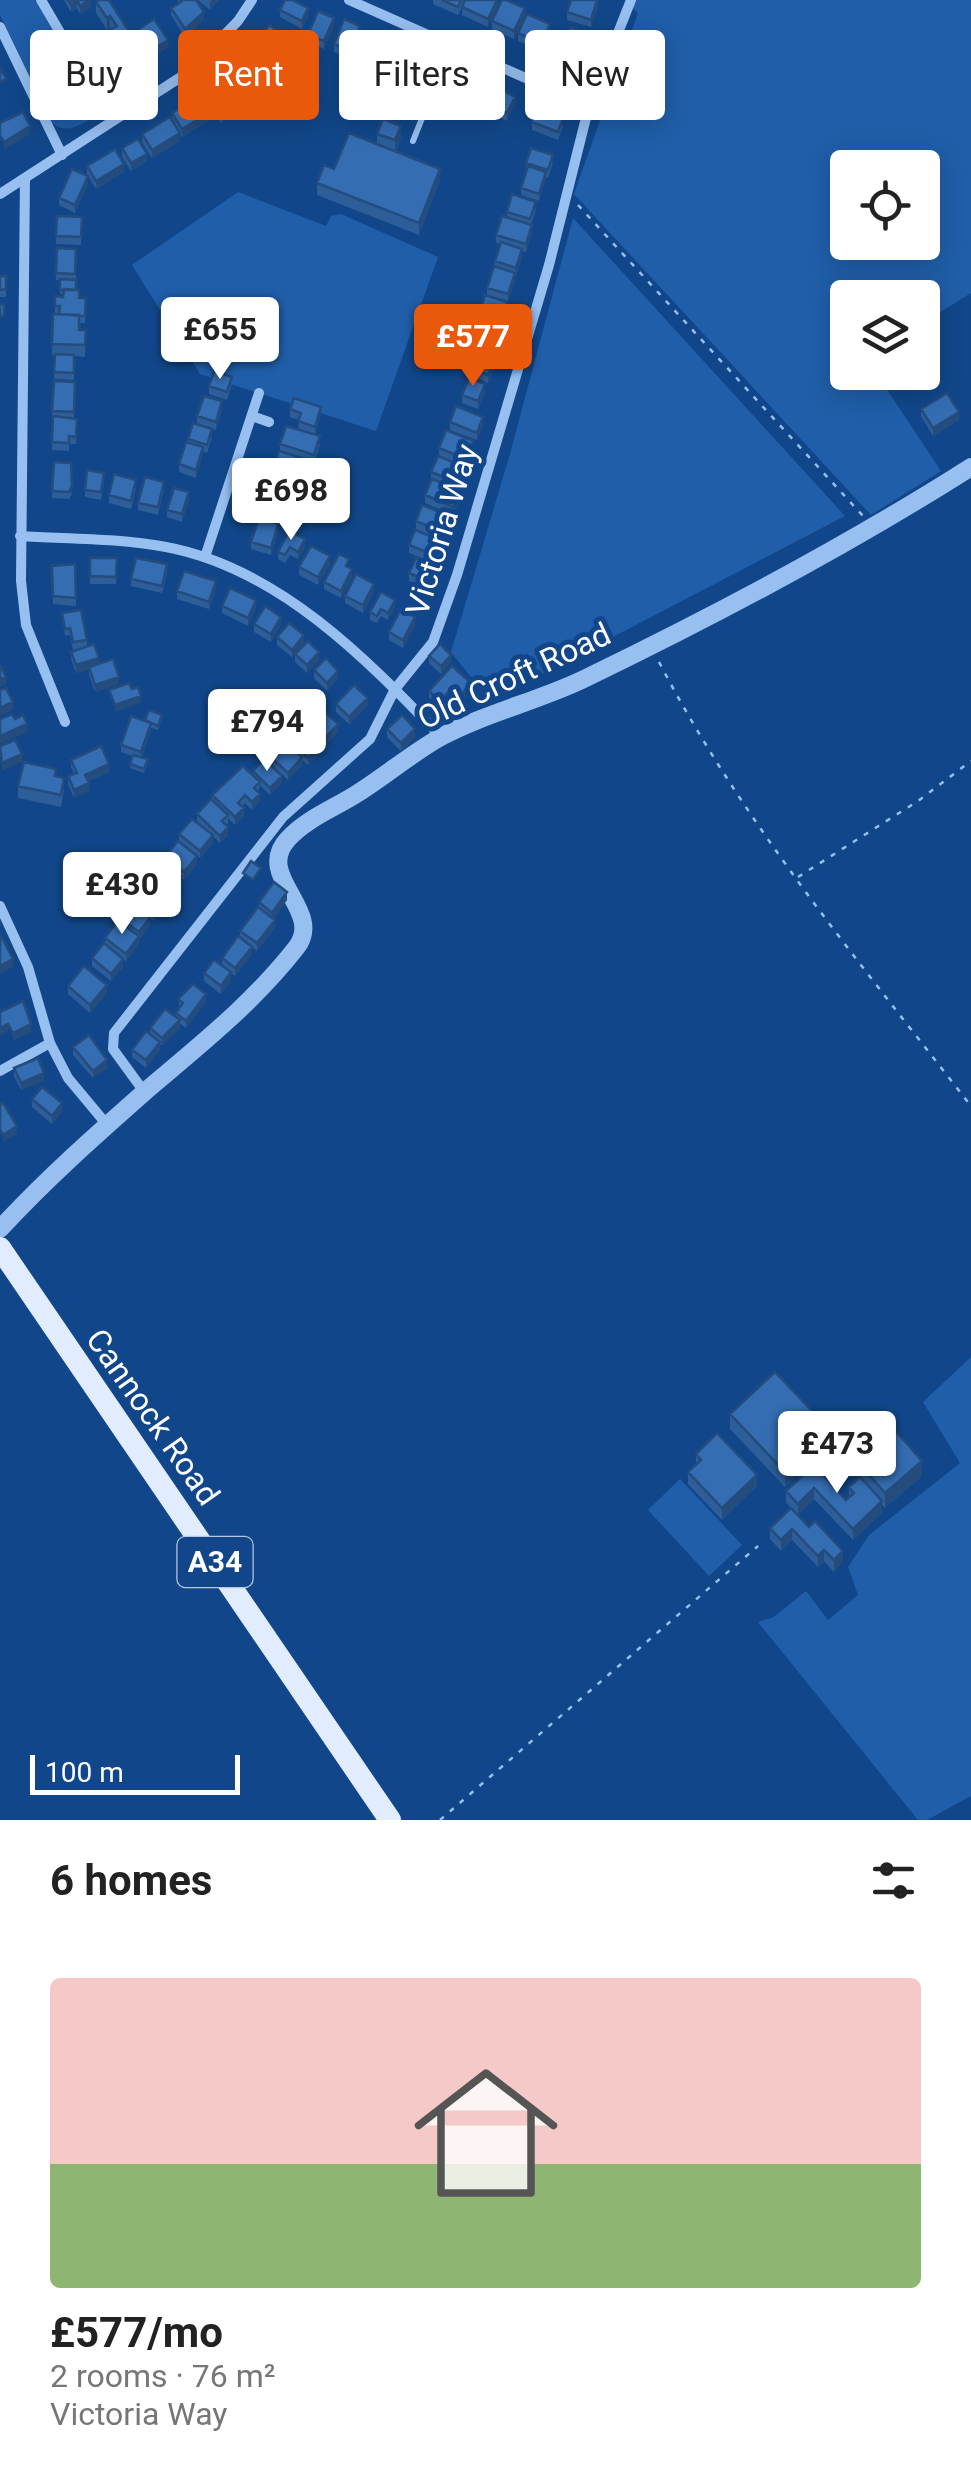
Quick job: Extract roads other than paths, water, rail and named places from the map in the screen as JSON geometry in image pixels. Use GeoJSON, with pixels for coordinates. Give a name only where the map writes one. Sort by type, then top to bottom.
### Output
{"type":"FeatureCollection","features":[{"type":"Feature","properties":{"kind":"main road","name":"Cannock Road"},"geometry":{"type":"LineString","coordinates":[[0,1248],[390,1820]]}},
{"type":"Feature","properties":{"kind":"street"},"geometry":{"type":"LineString","coordinates":[[41,0],[112,122]]}},
{"type":"Feature","properties":{"kind":"street"},"geometry":{"type":"LineString","coordinates":[[0,194],[188,72],[238,21],[252,0]]}},
{"type":"Feature","properties":{"kind":"street"},"geometry":{"type":"LineString","coordinates":[[349,0],[416,30]]}},
{"type":"Feature","properties":{"kind":"street","name":"Victoria Way"},"geometry":{"type":"LineString","coordinates":[[619,30],[631,0]]}},
{"type":"Feature","properties":{"kind":"street"},"geometry":{"type":"LineString","coordinates":[[0,27],[62,155]]}},
{"type":"Feature","properties":{"kind":"street","name":"Victoria Way"},"geometry":{"type":"LineString","coordinates":[[144,1092],[112,1048],[114,1032],[283,816],[370,739],[395,688],[433,642],[549,265],[585,120]]}},
{"type":"Feature","properties":{"kind":"street"},"geometry":{"type":"LineString","coordinates":[[25,178],[20,536],[26,624],[66,722]]}},
{"type":"Feature","properties":{"kind":"street"},"geometry":{"type":"LineString","coordinates":[[205,557],[260,393]]}},
{"type":"Feature","properties":{"kind":"street"},"geometry":{"type":"LineString","coordinates":[[252,416],[270,422]]}},
{"type":"Feature","properties":{"kind":"street","name":"Old Croft Road"},"geometry":{"type":"LineString","coordinates":[[0,1229],[46,1179],[243,1008],[300,944],[303,925],[299,910],[276,863],[288,838],[441,738],[581,680],[650,646],[874,528],[971,468]]}},
{"type":"Feature","properties":{"kind":"street"},"geometry":{"type":"LineString","coordinates":[[20,536],[138,542],[205,557],[293,602],[395,688],[441,738]]}},
{"type":"Feature","properties":{"kind":"street"},"geometry":{"type":"LineString","coordinates":[[2,914],[28,967],[50,1043],[68,1078],[108,1126]]}},
{"type":"Feature","properties":{"kind":"street"},"geometry":{"type":"LineString","coordinates":[[0,1071],[50,1043]]}},
{"type":"Feature","properties":{"kind":"lane"},"geometry":{"type":"LineString","coordinates":[[413,141],[422,120]]}}]}
